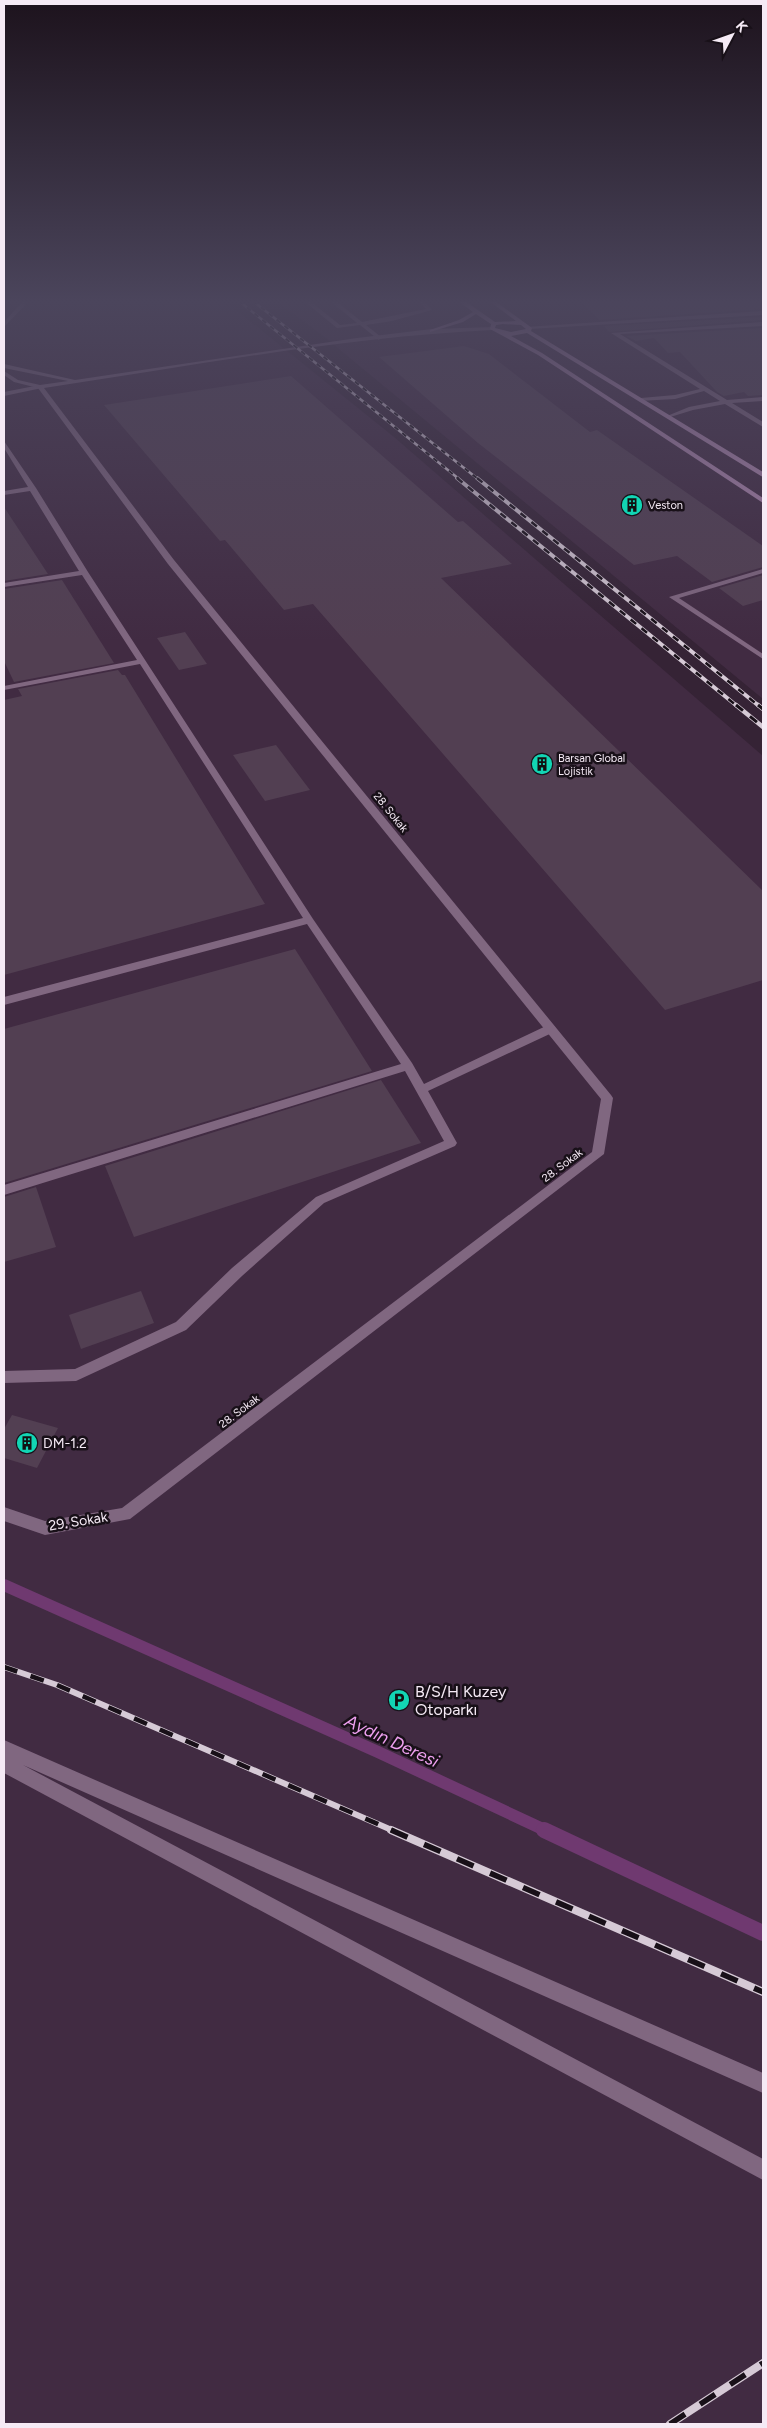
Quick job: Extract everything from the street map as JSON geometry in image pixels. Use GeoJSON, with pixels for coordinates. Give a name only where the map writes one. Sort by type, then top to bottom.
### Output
{"type":"FeatureCollection","features":[{"type":"Feature","properties":{"kind":"main road"},"geometry":{"type":"LineString","coordinates":[[631,414],[763,500]]}},
{"type":"Feature","properties":{"kind":"main road"},"geometry":{"type":"LineString","coordinates":[[665,414],[763,475]]}},
{"type":"Feature","properties":{"kind":"street","name":"28. Sokak"},"geometry":{"type":"LineString","coordinates":[[60,414],[171,562],[607,1098],[598,1154],[125,1514]]}},
{"type":"Feature","properties":{"kind":"street"},"geometry":{"type":"LineString","coordinates":[[669,417],[676,414]]}},
{"type":"Feature","properties":{"kind":"street"},"geometry":{"type":"LineString","coordinates":[[746,414],[763,425]]}},
{"type":"Feature","properties":{"kind":"street"},"geometry":{"type":"LineString","coordinates":[[4,443],[84,572],[309,920],[408,1066],[451,1144],[320,1200],[237,1272],[181,1326],[76,1375],[4,1377]]}},
{"type":"Feature","properties":{"kind":"street"},"geometry":{"type":"LineString","coordinates":[[4,493],[32,488]]}},
{"type":"Feature","properties":{"kind":"street"},"geometry":{"type":"LineString","coordinates":[[4,585],[84,572]]}},
{"type":"Feature","properties":{"kind":"street"},"geometry":{"type":"LineString","coordinates":[[763,572],[673,597],[763,657]]}},
{"type":"Feature","properties":{"kind":"street"},"geometry":{"type":"LineString","coordinates":[[4,688],[143,661]]}},
{"type":"Feature","properties":{"kind":"street"},"geometry":{"type":"LineString","coordinates":[[4,1001],[309,920]]}},
{"type":"Feature","properties":{"kind":"street"},"geometry":{"type":"LineString","coordinates":[[421,1090],[550,1029]]}},
{"type":"Feature","properties":{"kind":"street"},"geometry":{"type":"LineString","coordinates":[[4,1190],[408,1066]]}},
{"type":"Feature","properties":{"kind":"street","name":"29. Sokak"},"geometry":{"type":"LineString","coordinates":[[4,1514],[45,1528],[125,1514]]}},
{"type":"Feature","properties":{"kind":"street"},"geometry":{"type":"LineString","coordinates":[[4,1748],[763,2083]]}},
{"type":"Feature","properties":{"kind":"street"},"geometry":{"type":"LineString","coordinates":[[4,1764],[763,2170]]}},
{"type":"Feature","properties":{"kind":"shaded area"},"geometry":{"type":"Polygon","coordinates":[[[4,414],[366,414],[763,756],[763,2424],[4,2424],[4,414]]]}},
{"type":"Feature","properties":{"kind":"shaded area"},"geometry":{"type":"Polygon","coordinates":[[[418,414],[763,414],[763,699],[418,414]]]}},
{"type":"Feature","properties":{"kind":"building"},"geometry":{"type":"Polygon","coordinates":[[[112,414],[335,414],[458,522],[463,521],[512,564],[441,578],[763,891],[763,980],[665,1010],[313,604],[284,610],[225,540],[220,541],[112,414]]]}},
{"type":"Feature","properties":{"kind":"building","name":"Veston"},"geometry":{"type":"Polygon","coordinates":[[[445,414],[567,414],[590,432],[597,430],[763,546],[763,567],[712,582],[677,556],[634,565],[478,443],[445,414]]]}},
{"type":"Feature","properties":{"kind":"building"},"geometry":{"type":"Polygon","coordinates":[[[4,507],[48,574],[4,581],[4,507]]]}},
{"type":"Feature","properties":{"kind":"building"},"geometry":{"type":"Polygon","coordinates":[[[763,575],[763,600],[743,606],[719,588],[763,575]]]}},
{"type":"Feature","properties":{"kind":"building"},"geometry":{"type":"Polygon","coordinates":[[[62,580],[114,663],[14,682],[4,661],[4,589],[62,580]]]}},
{"type":"Feature","properties":{"kind":"building"},"geometry":{"type":"Polygon","coordinates":[[[185,632],[207,664],[179,670],[157,638],[185,632]]]}},
{"type":"Feature","properties":{"kind":"building"},"geometry":{"type":"Polygon","coordinates":[[[118,670],[122,675],[125,675],[265,904],[4,975],[4,700],[22,696],[18,689],[118,670]]]}},
{"type":"Feature","properties":{"kind":"building"},"geometry":{"type":"Polygon","coordinates":[[[276,745],[310,790],[265,801],[233,755],[276,745]]]}},
{"type":"Feature","properties":{"kind":"building"},"geometry":{"type":"Polygon","coordinates":[[[295,949],[372,1071],[4,1183],[4,1029],[295,949]]]}},
{"type":"Feature","properties":{"kind":"building"},"geometry":{"type":"Polygon","coordinates":[[[381,1080],[421,1143],[134,1237],[105,1166],[381,1080]]]}},
{"type":"Feature","properties":{"kind":"building"},"geometry":{"type":"Polygon","coordinates":[[[36,1187],[56,1247],[4,1262],[4,1197],[36,1187]]]}},
{"type":"Feature","properties":{"kind":"building"},"geometry":{"type":"Polygon","coordinates":[[[141,1291],[154,1323],[81,1349],[69,1315],[141,1291]]]}},
{"type":"Feature","properties":{"kind":"building","name":"DM-1.2"},"geometry":{"type":"Polygon","coordinates":[[[12,1415],[58,1428],[37,1468],[4,1458],[4,1429],[12,1415]]]}},
{"type":"Feature","properties":{"kind":"waterway","name":"Aydın Deresi"},"geometry":{"type":"LineString","coordinates":[[4,1585],[378,1752],[547,1831]]}},
{"type":"Feature","properties":{"kind":"waterway","name":"Aydın Deresi"},"geometry":{"type":"LineString","coordinates":[[544,1830],[763,1933]]}},
{"type":"Feature","properties":{"kind":"railway"},"geometry":{"type":"LineString","coordinates":[[379,414],[459,479]]}},
{"type":"Feature","properties":{"kind":"railway"},"geometry":{"type":"LineString","coordinates":[[396,414],[478,479]]}},
{"type":"Feature","properties":{"kind":"railway"},"geometry":{"type":"LineString","coordinates":[[457,478],[737,706]]}},
{"type":"Feature","properties":{"kind":"railway"},"geometry":{"type":"LineString","coordinates":[[477,478],[759,706]]}},
{"type":"Feature","properties":{"kind":"railway"},"geometry":{"type":"LineString","coordinates":[[736,705],[763,727]]}},
{"type":"Feature","properties":{"kind":"railway"},"geometry":{"type":"LineString","coordinates":[[758,705],[763,709]]}},
{"type":"Feature","properties":{"kind":"railway"},"geometry":{"type":"LineString","coordinates":[[4,1667],[57,1685],[394,1831]]}},
{"type":"Feature","properties":{"kind":"railway"},"geometry":{"type":"LineString","coordinates":[[391,1830],[763,1992]]}},
{"type":"Feature","properties":{"kind":"railway"},"geometry":{"type":"LineString","coordinates":[[670,2424],[763,2363]]}},
{"type":"Feature","properties":{"kind":"place","name":"Veston"},"geometry":{"type":"Point","coordinates":[632,505]}},
{"type":"Feature","properties":{"kind":"place","name":"Barsan Global Lojistik"},"geometry":{"type":"Point","coordinates":[542,764]}},
{"type":"Feature","properties":{"kind":"place","name":"DM-1.2"},"geometry":{"type":"Point","coordinates":[27,1443]}},
{"type":"Feature","properties":{"kind":"place","name":"B/S/H Kuzey Otoparkı"},"geometry":{"type":"Point","coordinates":[399,1700]}}]}
